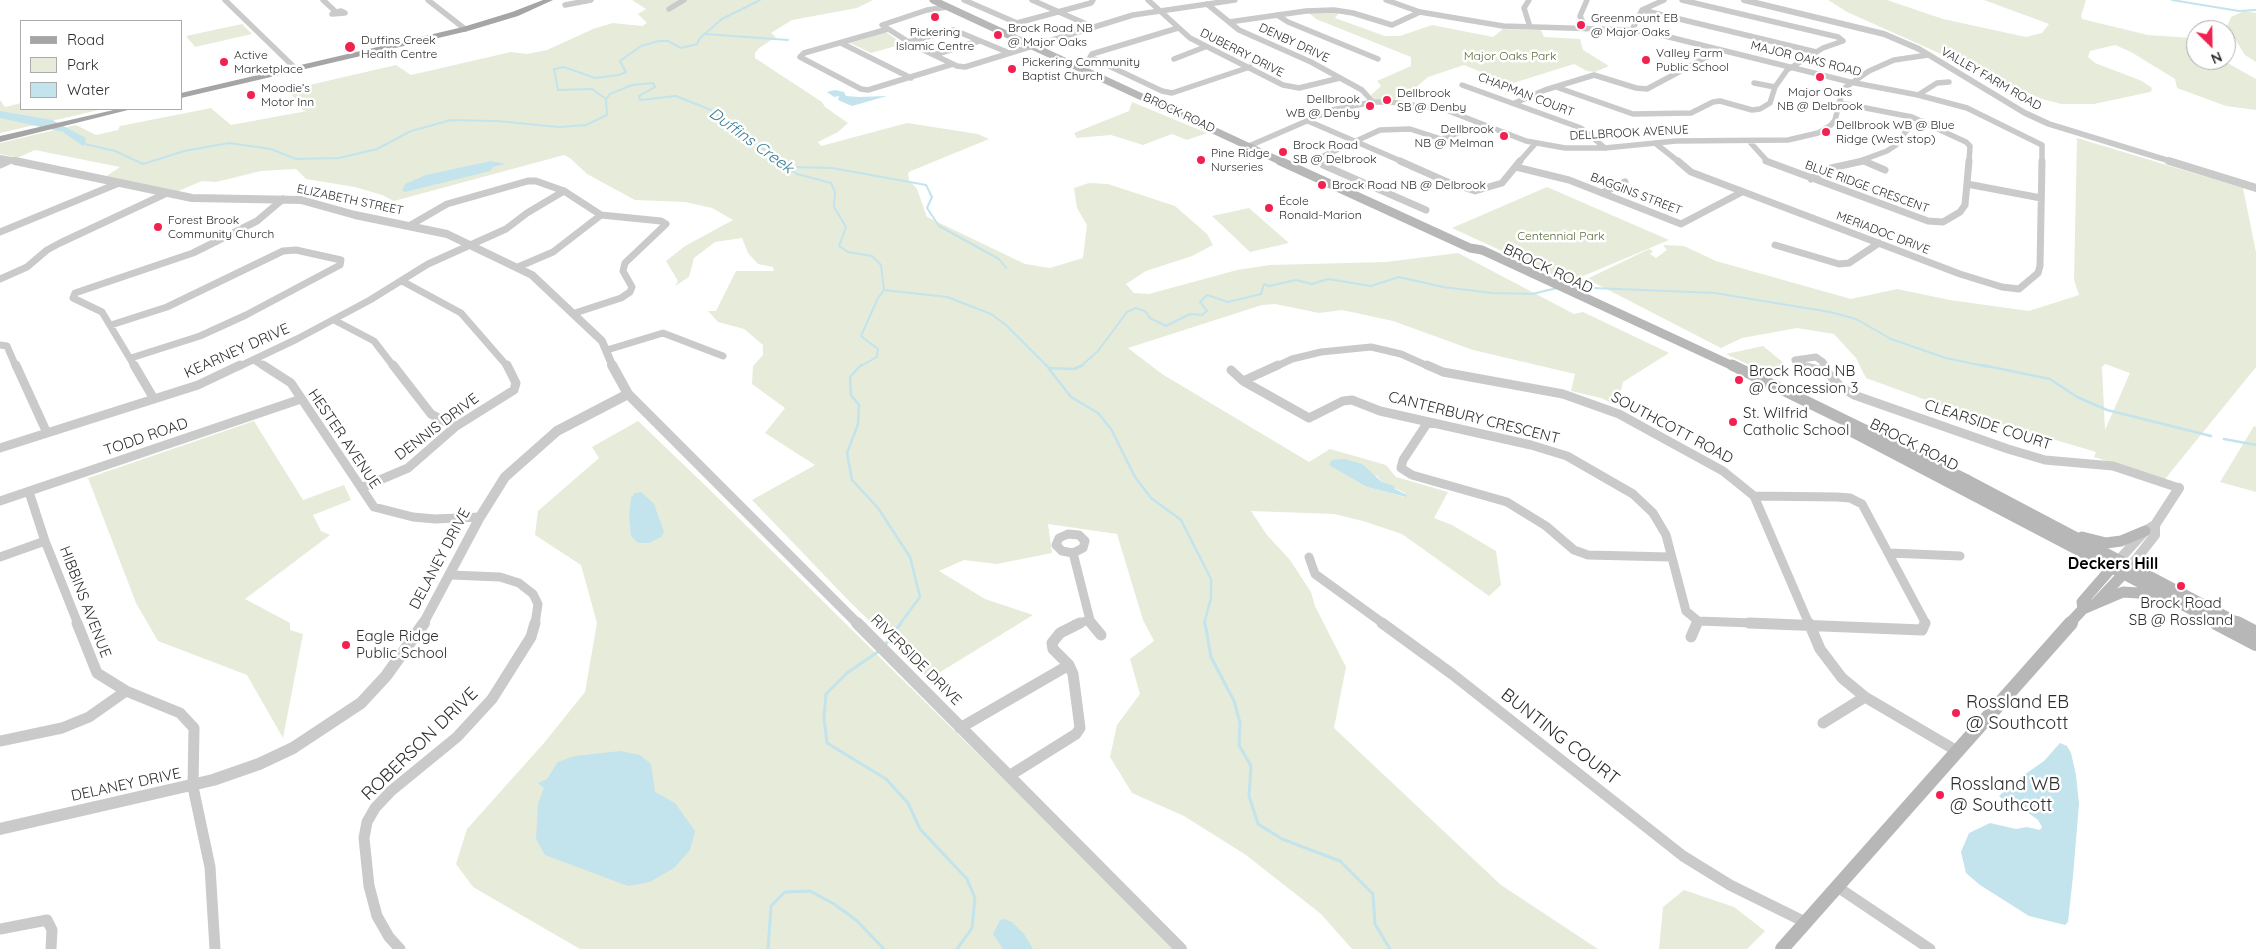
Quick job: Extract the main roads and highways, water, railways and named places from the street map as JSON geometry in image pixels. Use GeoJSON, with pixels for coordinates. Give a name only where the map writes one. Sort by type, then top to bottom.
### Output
{"type":"FeatureCollection","features":[{"type":"Feature","properties":{"kind":"main road"},"geometry":{"type":"LineString","coordinates":[[182,96],[465,28],[515,14],[549,0]]}},
{"type":"Feature","properties":{"kind":"main road","name":"BROCK ROAD"},"geometry":{"type":"LineString","coordinates":[[933,0],[946,4],[1470,248],[1475,253],[1551,285],[1881,437],[2043,520],[2166,596],[2256,644]]}},
{"type":"Feature","properties":{"kind":"main road"},"geometry":{"type":"LineString","coordinates":[[3,139],[124,110]]}},
{"type":"Feature","properties":{"kind":"main road","name":"BROCK ROAD"},"geometry":{"type":"LineString","coordinates":[[1588,302],[1845,428],[2256,634]]}},
{"type":"Feature","properties":{"kind":"main road"},"geometry":{"type":"LineString","coordinates":[[2043,520],[2085,538],[2106,542],[2121,541],[2150,528]]}},
{"type":"Feature","properties":{"kind":"main road"},"geometry":{"type":"LineString","coordinates":[[1782,949],[1839,888],[1957,751],[2087,608],[2120,567]]}},
{"type":"Feature","properties":{"kind":"main road"},"geometry":{"type":"LineString","coordinates":[[2087,608],[2123,592],[2142,592],[2166,596]]}},
{"type":"Feature","properties":{"kind":"water"},"geometry":{"type":"Polygon","coordinates":[[[835,90],[844,92],[846,96],[887,96],[852,106],[838,100],[839,96],[834,97],[827,92],[835,90]]]}},
{"type":"Feature","properties":{"kind":"water"},"geometry":{"type":"Polygon","coordinates":[[[0,111],[52,120],[86,138],[85,144],[83,146],[63,132],[0,118],[0,111]]]}},
{"type":"Feature","properties":{"kind":"water"},"geometry":{"type":"Polygon","coordinates":[[[491,161],[505,164],[493,167],[490,171],[405,192],[402,190],[405,184],[426,175],[491,161]]]}},
{"type":"Feature","properties":{"kind":"water"},"geometry":{"type":"Polygon","coordinates":[[[1345,459],[1362,464],[1382,482],[1394,486],[1395,489],[1407,495],[1406,497],[1367,487],[1329,465],[1332,460],[1345,459]]]}},
{"type":"Feature","properties":{"kind":"water"},"geometry":{"type":"Polygon","coordinates":[[[641,492],[654,504],[664,532],[661,537],[649,543],[638,543],[631,536],[629,516],[631,498],[635,493],[641,492]]]}},
{"type":"Feature","properties":{"kind":"water"},"geometry":{"type":"Polygon","coordinates":[[[2060,743],[2067,746],[2071,753],[2076,775],[2079,804],[2068,922],[2065,925],[2029,916],[1980,885],[1966,873],[1961,852],[1969,833],[1990,823],[2016,829],[2027,827],[2040,830],[2042,827],[2038,820],[2023,809],[2003,800],[1999,796],[2011,784],[2044,761],[2060,743]]]}},
{"type":"Feature","properties":{"kind":"water"},"geometry":{"type":"Polygon","coordinates":[[[620,751],[640,755],[651,764],[655,792],[675,803],[695,831],[690,850],[674,868],[650,882],[628,886],[545,855],[536,839],[538,804],[544,788],[538,783],[547,779],[558,762],[575,756],[620,751]]]}},
{"type":"Feature","properties":{"kind":"water"},"geometry":{"type":"Polygon","coordinates":[[[1004,919],[1012,922],[1024,934],[1033,949],[1003,949],[993,934],[1000,920],[1004,919]]]}},
{"type":"Feature","properties":{"kind":"waterway"},"geometry":{"type":"LineString","coordinates":[[606,99],[592,89],[558,90],[554,69],[564,67],[595,78],[619,75],[626,72],[620,61],[641,46],[659,41],[668,41],[681,48],[697,44],[700,38],[722,19],[760,0]]}},
{"type":"Feature","properties":{"kind":"waterway"},"geometry":{"type":"LineString","coordinates":[[2172,0],[2239,11],[2256,10]]}},
{"type":"Feature","properties":{"kind":"waterway"},"geometry":{"type":"LineString","coordinates":[[705,34],[788,40]]}},
{"type":"Feature","properties":{"kind":"waterway","name":"Duffins Creek"},"geometry":{"type":"LineString","coordinates":[[606,99],[610,94],[632,85],[653,83],[655,87],[639,96],[640,100],[676,96],[711,110],[797,174],[831,183],[835,192],[834,207],[846,227],[839,246],[848,252],[872,256],[881,265],[884,290]]}},
{"type":"Feature","properties":{"kind":"waterway","name":"Duffins Creek"},"geometry":{"type":"LineString","coordinates":[[85,144],[115,151],[143,164],[184,151],[229,143],[271,149],[296,159],[339,158],[377,149],[411,131],[451,120],[497,121],[559,127],[586,125],[607,115],[606,99]]}},
{"type":"Feature","properties":{"kind":"waterway"},"geometry":{"type":"LineString","coordinates":[[790,167],[832,168],[926,185],[932,197],[927,208],[939,226],[999,259],[1006,268]]}},
{"type":"Feature","properties":{"kind":"waterway"},"geometry":{"type":"LineString","coordinates":[[1082,366],[1098,351],[1127,312],[1136,308],[1145,311],[1150,318],[1166,326],[1190,314],[1202,315],[1207,311],[1200,302],[1207,295],[1228,302],[1261,294],[1264,284],[1269,286],[1296,280],[1312,284],[1328,279],[1371,286],[1399,277],[1443,287],[1492,293],[1532,294],[1557,288]]}},
{"type":"Feature","properties":{"kind":"waterway"},"geometry":{"type":"LineString","coordinates":[[1569,287],[1715,293],[1830,312],[1856,319],[1891,339],[1946,358],[1988,367]]}},
{"type":"Feature","properties":{"kind":"waterway","name":"Duffins Creek"},"geometry":{"type":"LineString","coordinates":[[859,367],[877,357],[878,349],[861,336],[878,298],[884,290]]}},
{"type":"Feature","properties":{"kind":"waterway"},"geometry":{"type":"LineString","coordinates":[[884,290],[947,297],[991,314],[1006,325],[1046,365]]}},
{"type":"Feature","properties":{"kind":"waterway"},"geometry":{"type":"LineString","coordinates":[[1046,365],[1071,397],[1098,413],[1111,429],[1135,477],[1151,498],[1181,520],[1211,579],[1211,598],[1204,624]]}},
{"type":"Feature","properties":{"kind":"waterway"},"geometry":{"type":"LineString","coordinates":[[1982,365],[2050,379],[2077,397],[2107,410],[2211,436]]}},
{"type":"Feature","properties":{"kind":"waterway"},"geometry":{"type":"LineString","coordinates":[[1049,368],[1074,369],[1082,366]]}},
{"type":"Feature","properties":{"kind":"waterway","name":"Duffins Creek"},"geometry":{"type":"LineString","coordinates":[[859,367],[850,377],[851,395],[859,405],[858,424],[847,453],[852,480],[878,508],[910,557],[920,597],[900,624]]}},
{"type":"Feature","properties":{"kind":"waterway"},"geometry":{"type":"LineString","coordinates":[[2224,439],[2256,445]]}},
{"type":"Feature","properties":{"kind":"waterway","name":"Duffins Creek"},"geometry":{"type":"LineString","coordinates":[[885,645],[901,623]]}},
{"type":"Feature","properties":{"kind":"waterway"},"geometry":{"type":"LineString","coordinates":[[1205,623],[1211,657],[1234,701],[1240,723],[1239,745],[1251,766],[1249,796],[1258,824],[1282,839],[1340,861],[1373,894],[1375,924],[1390,949]]}},
{"type":"Feature","properties":{"kind":"waterway","name":"Duffins Creek"},"geometry":{"type":"LineString","coordinates":[[879,651],[847,673],[826,694],[824,718],[827,743],[886,779],[908,803],[920,829],[967,879],[975,898],[972,928],[957,949]]}},
{"type":"Feature","properties":{"kind":"waterway","name":"Duffins Creek"},"geometry":{"type":"LineString","coordinates":[[768,949],[771,906],[785,892],[810,891],[834,904],[856,920],[884,949]]}},
{"type":"Feature","properties":{"kind":"place","name":"Pickering Islamic Centre"},"geometry":{"type":"Point","coordinates":[935,17]}},
{"type":"Feature","properties":{"kind":"place","name":"Greenmount EB @ Major Oaks"},"geometry":{"type":"Point","coordinates":[1581,25]}},
{"type":"Feature","properties":{"kind":"place","name":"Brock Road NB @ Major Oaks"},"geometry":{"type":"Point","coordinates":[998,35]}},
{"type":"Feature","properties":{"kind":"place","name":"Duffins Creek Health Centre"},"geometry":{"type":"Point","coordinates":[350,47]}},
{"type":"Feature","properties":{"kind":"place","name":"Valley Farm Public School"},"geometry":{"type":"Point","coordinates":[1646,60]}},
{"type":"Feature","properties":{"kind":"place","name":"Active Marketplace"},"geometry":{"type":"Point","coordinates":[224,62]}},
{"type":"Feature","properties":{"kind":"place","name":"Pickering Community Baptist Church"},"geometry":{"type":"Point","coordinates":[1012,69]}},
{"type":"Feature","properties":{"kind":"place","name":"Major Oaks NB @ Delbrook"},"geometry":{"type":"Point","coordinates":[1820,77]}},
{"type":"Feature","properties":{"kind":"place","name":"Moodie’s Motor Inn"},"geometry":{"type":"Point","coordinates":[251,95]}},
{"type":"Feature","properties":{"kind":"place","name":"Dellbrook SB @ Denby"},"geometry":{"type":"Point","coordinates":[1387,100]}},
{"type":"Feature","properties":{"kind":"place","name":"Dellbrook WB @ Denby"},"geometry":{"type":"Point","coordinates":[1370,106]}},
{"type":"Feature","properties":{"kind":"place","name":"Dellbrook WB @ Blue Ridge (West stop)"},"geometry":{"type":"Point","coordinates":[1826,132]}},
{"type":"Feature","properties":{"kind":"place","name":"Dellbrook NB @ Melman"},"geometry":{"type":"Point","coordinates":[1504,136]}},
{"type":"Feature","properties":{"kind":"place","name":"Brock Road SB @ Delbrook"},"geometry":{"type":"Point","coordinates":[1283,152]}},
{"type":"Feature","properties":{"kind":"place","name":"Pine Ridge Nurseries"},"geometry":{"type":"Point","coordinates":[1201,160]}},
{"type":"Feature","properties":{"kind":"place","name":"Brock Road NB @ Delbrook"},"geometry":{"type":"Point","coordinates":[1322,185]}},
{"type":"Feature","properties":{"kind":"place","name":"École Ronald-Marion"},"geometry":{"type":"Point","coordinates":[1269,208]}},
{"type":"Feature","properties":{"kind":"place","name":"Forest Brook Community Church"},"geometry":{"type":"Point","coordinates":[158,227]}},
{"type":"Feature","properties":{"kind":"place","name":"Brock Road NB @ Concession 3"},"geometry":{"type":"Point","coordinates":[1739,380]}},
{"type":"Feature","properties":{"kind":"place","name":"St. Wilfrid Catholic School"},"geometry":{"type":"Point","coordinates":[1733,422]}},
{"type":"Feature","properties":{"kind":"place","name":"Brock Road SB @ Rossland"},"geometry":{"type":"Point","coordinates":[2181,586]}},
{"type":"Feature","properties":{"kind":"place","name":"Eagle Ridge Public School"},"geometry":{"type":"Point","coordinates":[346,645]}},
{"type":"Feature","properties":{"kind":"place","name":"Rossland EB @ Southcott"},"geometry":{"type":"Point","coordinates":[1956,713]}},
{"type":"Feature","properties":{"kind":"place","name":"Rossland WB @ Southcott"},"geometry":{"type":"Point","coordinates":[1940,795]}},
{"type":"Feature","properties":{"kind":"district","name":"Deckers Hill"},"geometry":{"type":"Point","coordinates":[2113,564]}},
{"type":"Feature","properties":{"kind":"park label","name":"Major Oaks Park"},"geometry":{"type":"Point","coordinates":[1510,56]}},
{"type":"Feature","properties":{"kind":"park label","name":"Centennial Park"},"geometry":{"type":"Point","coordinates":[1561,236]}}]}
